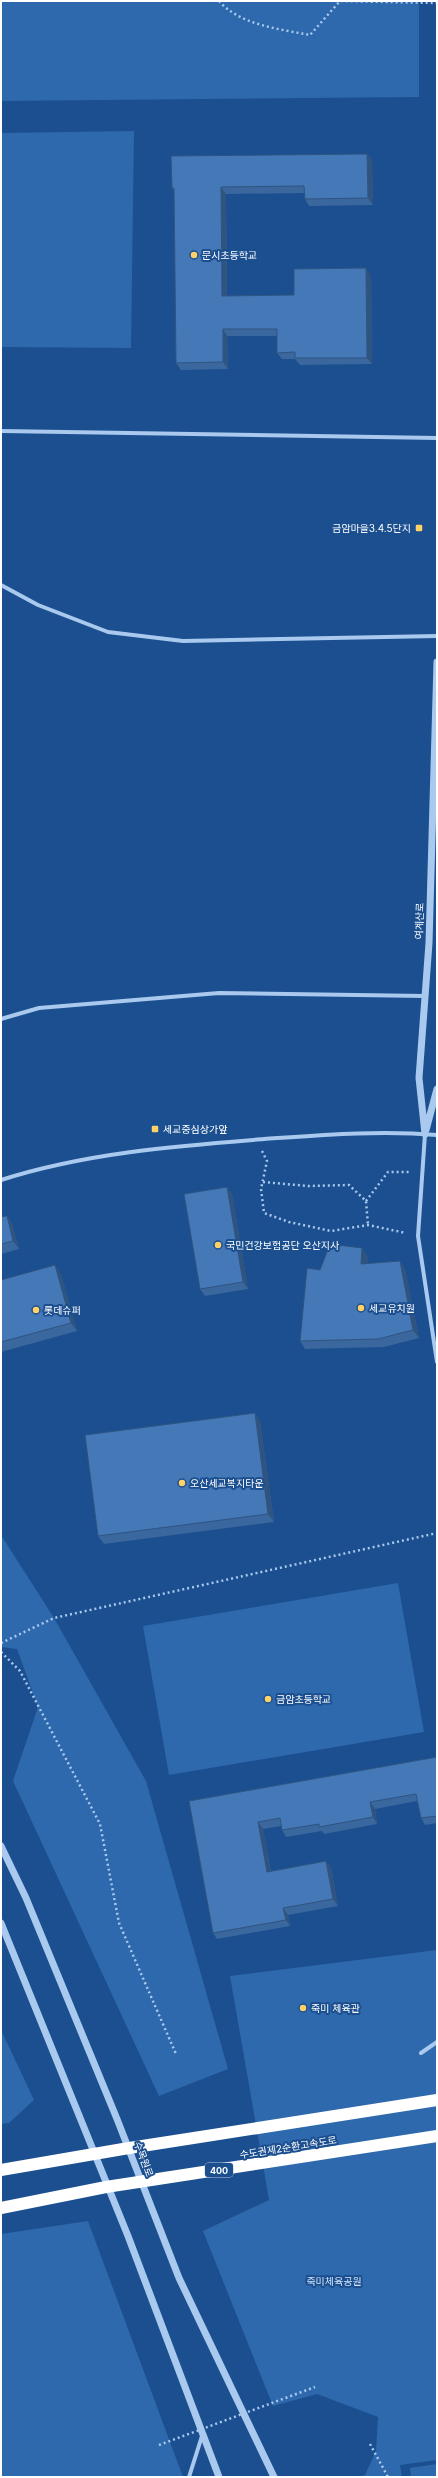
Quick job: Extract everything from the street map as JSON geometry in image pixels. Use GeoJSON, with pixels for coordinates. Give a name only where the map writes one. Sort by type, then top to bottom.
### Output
{"type":"FeatureCollection","features":[{"type":"Feature","properties":{"kind":"highway"},"geometry":{"type":"LineString","coordinates":[[1,2170],[123,2149],[437,2100]]}},
{"type":"Feature","properties":{"kind":"highway","name":"수도권제2순환고속도로"},"geometry":{"type":"LineString","coordinates":[[1,2208],[106,2187],[437,2136]]}},
{"type":"Feature","properties":{"kind":"street"},"geometry":{"type":"LineString","coordinates":[[1,431],[437,438]]}},
{"type":"Feature","properties":{"kind":"street"},"geometry":{"type":"LineString","coordinates":[[1,585],[38,605],[108,632],[183,641],[437,636]]}},
{"type":"Feature","properties":{"kind":"street","name":"여계산로"},"geometry":{"type":"LineString","coordinates":[[425,1134],[419,1078],[425,996],[437,662]]}},
{"type":"Feature","properties":{"kind":"street"},"geometry":{"type":"LineString","coordinates":[[1,1019],[40,1008],[219,993],[425,996]]}},
{"type":"Feature","properties":{"kind":"street"},"geometry":{"type":"LineString","coordinates":[[437,1089],[425,1134],[424,1172],[418,1236],[437,1362]]}},
{"type":"Feature","properties":{"kind":"street"},"geometry":{"type":"LineString","coordinates":[[1,1180],[32,1170],[163,1147],[324,1135],[437,1135]]}},
{"type":"Feature","properties":{"kind":"street","name":"수목원로"},"geometry":{"type":"LineString","coordinates":[[1,1846],[26,1898],[117,2119],[179,2278],[274,2477]]}},
{"type":"Feature","properties":{"kind":"street"},"geometry":{"type":"LineString","coordinates":[[1,1923],[128,2236],[219,2477]]}},
{"type":"Feature","properties":{"kind":"street"},"geometry":{"type":"LineString","coordinates":[[421,2053],[437,2042]]}},
{"type":"Feature","properties":{"kind":"street"},"geometry":{"type":"LineString","coordinates":[[189,2477],[203,2434]]}},
{"type":"Feature","properties":{"kind":"path"},"geometry":{"type":"LineString","coordinates":[[219,1],[228,11],[250,21],[310,35],[340,1],[437,3]]}},
{"type":"Feature","properties":{"kind":"path"},"geometry":{"type":"LineString","coordinates":[[261,1148],[267,1161],[261,1189],[264,1214],[290,1222],[331,1231],[368,1225],[418,1236]]}},
{"type":"Feature","properties":{"kind":"path"},"geometry":{"type":"LineString","coordinates":[[366,1201],[388,1172],[424,1172]]}},
{"type":"Feature","properties":{"kind":"path"},"geometry":{"type":"LineString","coordinates":[[262,1182],[308,1186],[350,1185],[366,1201],[368,1225]]}},
{"type":"Feature","properties":{"kind":"path"},"geometry":{"type":"LineString","coordinates":[[1,1643],[54,1618],[437,1533]]}},
{"type":"Feature","properties":{"kind":"path"},"geometry":{"type":"LineString","coordinates":[[1,1652],[20,1671],[100,1824],[119,1924],[176,2054]]}},
{"type":"Feature","properties":{"kind":"path"},"geometry":{"type":"LineString","coordinates":[[158,2445],[315,2387]]}},
{"type":"Feature","properties":{"kind":"path"},"geometry":{"type":"LineString","coordinates":[[370,2444],[388,2477]]}},
{"type":"Feature","properties":{"kind":"green space"},"geometry":{"type":"Polygon","coordinates":[[[1,1],[419,1],[419,97],[1,101],[1,1]]]}},
{"type":"Feature","properties":{"kind":"green space"},"geometry":{"type":"Polygon","coordinates":[[[134,131],[131,348],[1,347],[1,133],[134,131]]]}},
{"type":"Feature","properties":{"kind":"green space"},"geometry":{"type":"Polygon","coordinates":[[[1,1535],[54,1618],[146,1781],[228,2069],[159,2096],[13,1781],[38,1707],[17,1649],[1,1647],[1,1535]]]}},
{"type":"Feature","properties":{"kind":"green space"},"geometry":{"type":"Polygon","coordinates":[[[398,1583],[424,1732],[169,1775],[143,1626],[398,1583]]]}},
{"type":"Feature","properties":{"kind":"green space","name":"죽미체육공원"},"geometry":{"type":"Polygon","coordinates":[[[437,1950],[437,2460],[400,2465],[402,2477],[357,2477],[365,2475],[376,2451],[378,2417],[317,2394],[273,2406],[203,2231],[269,2200],[230,1976],[437,1950]]]}},
{"type":"Feature","properties":{"kind":"green space"},"geometry":{"type":"Polygon","coordinates":[[[1,2030],[34,2100],[9,2123],[1,2124],[1,2030]]]}},
{"type":"Feature","properties":{"kind":"green space"},"geometry":{"type":"Polygon","coordinates":[[[88,2221],[183,2477],[1,2477],[1,2234],[88,2221]]]}},
{"type":"Feature","properties":{"kind":"green space"},"geometry":{"type":"Polygon","coordinates":[[[437,2464],[437,2477],[411,2477],[410,2468],[437,2464]]]}},
{"type":"Feature","properties":{"kind":"building"},"geometry":{"type":"Polygon","coordinates":[[[367,154],[368,198],[305,199],[304,186],[221,187],[222,296],[294,295],[294,269],[366,268],[367,358],[295,358],[295,352],[277,353],[277,329],[223,329],[223,362],[176,363],[174,188],[172,188],[171,156],[367,154]]]}},
{"type":"Feature","properties":{"kind":"building","name":"국민건강보험공단 오산지사"},"geometry":{"type":"Polygon","coordinates":[[[227,1187],[243,1282],[200,1289],[184,1194],[227,1187]]]}},
{"type":"Feature","properties":{"kind":"building"},"geometry":{"type":"Polygon","coordinates":[[[7,1216],[13,1241],[1,1244],[1,1217],[7,1216]]]}},
{"type":"Feature","properties":{"kind":"building","name":"세교유치원"},"geometry":{"type":"Polygon","coordinates":[[[330,1244],[362,1248],[361,1264],[400,1261],[413,1330],[378,1339],[300,1341],[307,1268],[320,1270],[330,1244]]]}},
{"type":"Feature","properties":{"kind":"building","name":"롯데슈퍼"},"geometry":{"type":"Polygon","coordinates":[[[55,1265],[71,1323],[1,1342],[1,1280],[55,1265]]]}},
{"type":"Feature","properties":{"kind":"building","name":"오산세교복지타운"},"geometry":{"type":"Polygon","coordinates":[[[255,1413],[268,1514],[98,1536],[85,1435],[255,1413]]]}},
{"type":"Feature","properties":{"kind":"building"},"geometry":{"type":"Polygon","coordinates":[[[437,1757],[437,1816],[421,1818],[416,1794],[370,1802],[373,1817],[319,1827],[319,1824],[282,1830],[280,1818],[258,1822],[267,1872],[326,1861],[333,1899],[283,1908],[286,1920],[213,1933],[189,1801],[437,1757]]]}},
{"type":"Feature","properties":{"kind":"place","name":"문시초등학교"},"geometry":{"type":"Point","coordinates":[194,255]}},
{"type":"Feature","properties":{"kind":"place","name":"금암마을3.4.5단지"},"geometry":{"type":"Point","coordinates":[419,528]}},
{"type":"Feature","properties":{"kind":"place","name":"세교중심상가앞"},"geometry":{"type":"Point","coordinates":[155,1129]}},
{"type":"Feature","properties":{"kind":"place","name":"국민건강보험공단 오산지사"},"geometry":{"type":"Point","coordinates":[218,1245]}},
{"type":"Feature","properties":{"kind":"place","name":"세교유치원"},"geometry":{"type":"Point","coordinates":[361,1308]}},
{"type":"Feature","properties":{"kind":"place","name":"롯데슈퍼"},"geometry":{"type":"Point","coordinates":[36,1310]}},
{"type":"Feature","properties":{"kind":"place","name":"오산세교복지타운"},"geometry":{"type":"Point","coordinates":[182,1483]}},
{"type":"Feature","properties":{"kind":"place","name":"금암초등학교"},"geometry":{"type":"Point","coordinates":[268,1699]}},
{"type":"Feature","properties":{"kind":"place","name":"죽미 체육관"},"geometry":{"type":"Point","coordinates":[303,2008]}}]}
